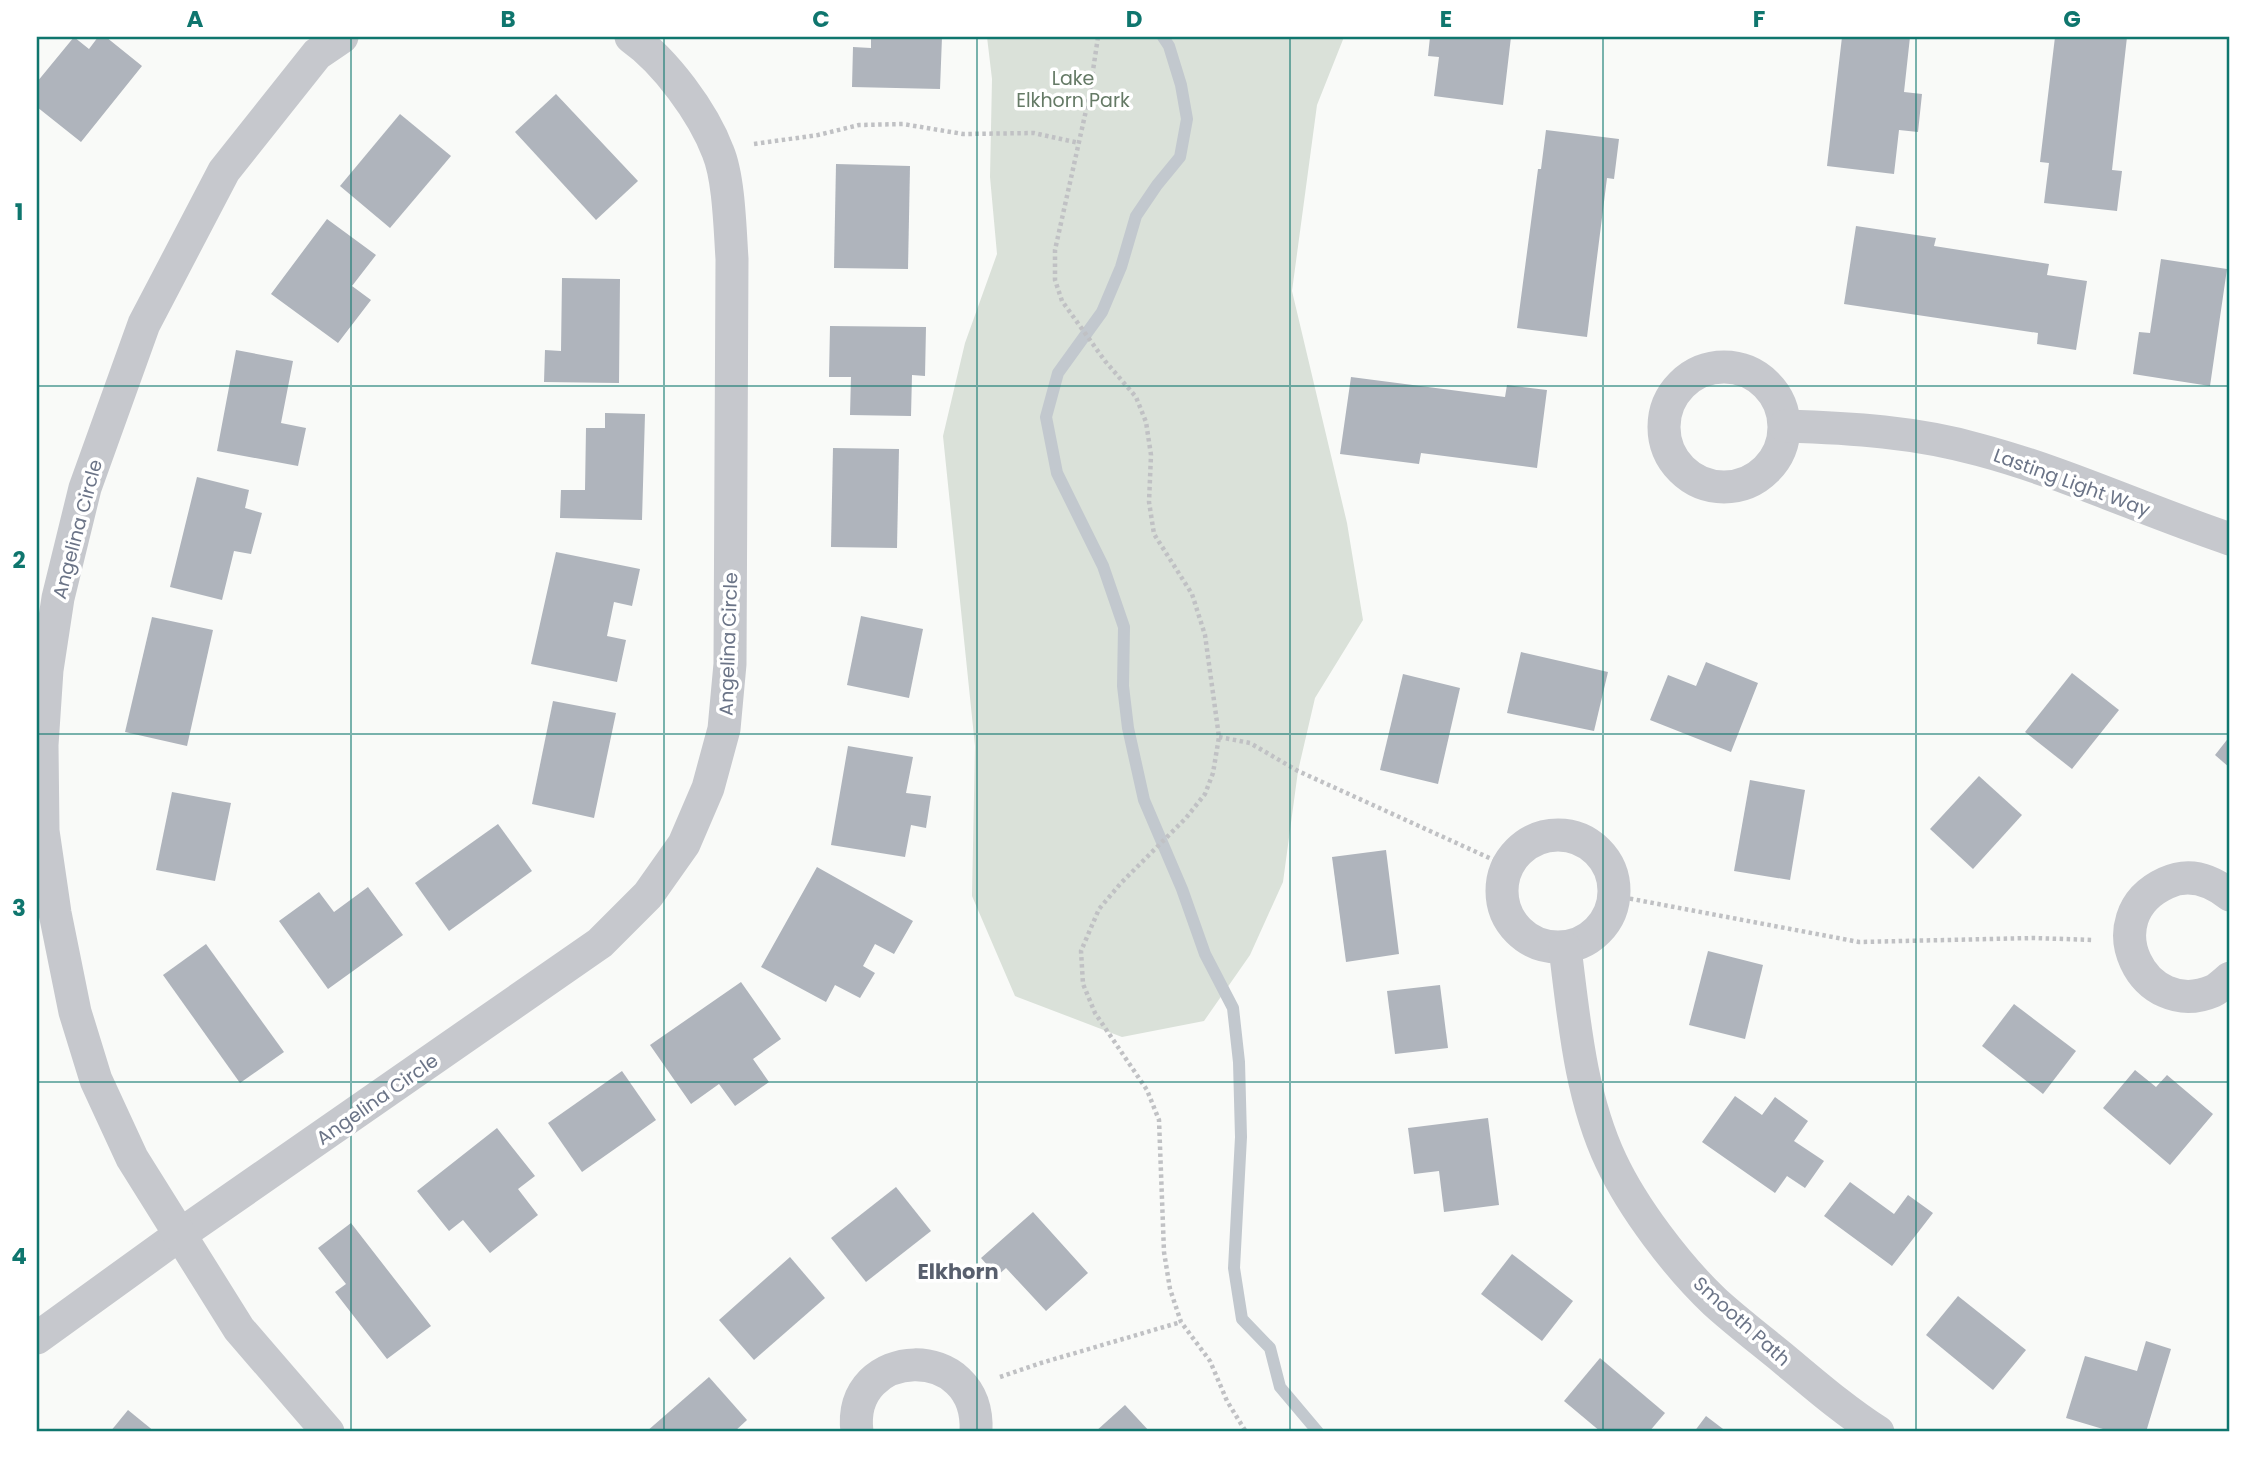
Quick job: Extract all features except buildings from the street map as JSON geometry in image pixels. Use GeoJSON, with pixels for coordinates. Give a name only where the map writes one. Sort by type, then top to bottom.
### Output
{"type":"FeatureCollection","features":[{"type":"Feature","properties":{"kind":"street","name":"Angelina Circle"},"geometry":{"type":"LineString","coordinates":[[328,1432],[239,1329],[178,1236],[132,1158],[96,1080],[75,1012],[40,832],[47,670],[58,597],[85,488],[144,324],[223,171],[317,54],[342,37]]}},
{"type":"Feature","properties":{"kind":"street","name":"Angelina Circle"},"geometry":{"type":"LineString","coordinates":[[178,1236],[600,943],[648,895],[684,844],[708,788],[724,729],[730,664],[732,259],[727,200],[719,153],[691,101],[651,51],[631,37]]}},
{"type":"Feature","properties":{"kind":"street","name":"Lasting Light Way"},"geometry":{"type":"LineString","coordinates":[[1785,426],[1851,428],[1908,435],[1978,449],[2050,471],[2180,522],[2230,538]]}},
{"type":"Feature","properties":{"kind":"street"},"geometry":{"type":"LineString","coordinates":[[1562,834],[1587,841],[1604,857],[1613,874],[1616,896],[1607,920],[1589,939],[1565,947],[1544,946],[1527,938],[1513,925],[1504,908],[1502,887],[1507,866],[1521,849],[1535,839],[1562,834]]}},
{"type":"Feature","properties":{"kind":"street"},"geometry":{"type":"LineString","coordinates":[[2230,895],[2215,883],[2193,878],[2175,878],[2154,888],[2142,899],[2132,918],[2129,938],[2133,957],[2143,975],[2159,988],[2178,995],[2194,996],[2214,990],[2230,978]]}},
{"type":"Feature","properties":{"kind":"street","name":"Smooth Path"},"geometry":{"type":"LineString","coordinates":[[1565,947],[1576,1038],[1593,1110],[1611,1161],[1644,1215],[1676,1260],[1715,1301],[1807,1378],[1878,1432]]}},
{"type":"Feature","properties":{"kind":"street"},"geometry":{"type":"LineString","coordinates":[[37,1338],[178,1236]]}},
{"type":"Feature","properties":{"kind":"street"},"geometry":{"type":"LineString","coordinates":[[857,1432],[855,1419],[861,1398],[870,1384],[887,1371],[908,1364],[930,1365],[951,1374],[967,1390],[975,1411],[976,1432]]}},
{"type":"Feature","properties":{"kind":"path"},"geometry":{"type":"LineString","coordinates":[[1098,37],[1089,97],[1055,250],[1055,280],[1062,301],[1105,361],[1136,397],[1146,422],[1151,455],[1149,502],[1154,534],[1192,594],[1205,635],[1219,737],[1213,772],[1205,794],[1186,818],[1099,909],[1082,951],[1083,984],[1095,1013],[1147,1090],[1159,1120],[1164,1252],[1170,1289],[1181,1322],[1210,1361],[1227,1401],[1246,1432]]}},
{"type":"Feature","properties":{"kind":"path"},"geometry":{"type":"LineString","coordinates":[[719,153],[768,140],[818,135],[859,125],[903,124],[963,134],[1034,133],[1079,143]]}},
{"type":"Feature","properties":{"kind":"path"},"geometry":{"type":"LineString","coordinates":[[1219,737],[1250,743],[1298,771],[1507,866]]}},
{"type":"Feature","properties":{"kind":"path"},"geometry":{"type":"LineString","coordinates":[[1616,896],[1859,942],[2034,937],[2096,940],[2129,938]]}},
{"type":"Feature","properties":{"kind":"path"},"geometry":{"type":"LineString","coordinates":[[967,1390],[1041,1363],[1181,1322]]}},
{"type":"Feature","properties":{"kind":"green space","name":"Lake Elkhorn Park"},"geometry":{"type":"Polygon","coordinates":[[[987,37],[1344,37],[1317,105],[1292,291],[1347,523],[1363,620],[1315,698],[1298,771],[1283,882],[1250,955],[1204,1021],[1122,1037],[1015,996],[972,896],[975,746],[943,436],[965,343],[997,254],[990,177],[992,79],[987,37]]]}},
{"type":"Feature","properties":{"kind":"waterway"},"geometry":{"type":"LineString","coordinates":[[1163,37],[1169,46],[1181,85],[1187,119],[1180,157],[1136,216],[1121,267],[1102,312],[1058,373],[1046,417],[1057,473],[1103,566],[1124,627],[1123,686],[1128,728],[1144,800],[1182,889],[1205,954],[1233,1008],[1239,1062],[1241,1137],[1234,1268],[1242,1319],[1270,1348],[1280,1387],[1318,1432]]}},
{"type":"Feature","properties":{"kind":"district","name":"Elkhorn"},"geometry":{"type":"Point","coordinates":[958,1272]}}]}
